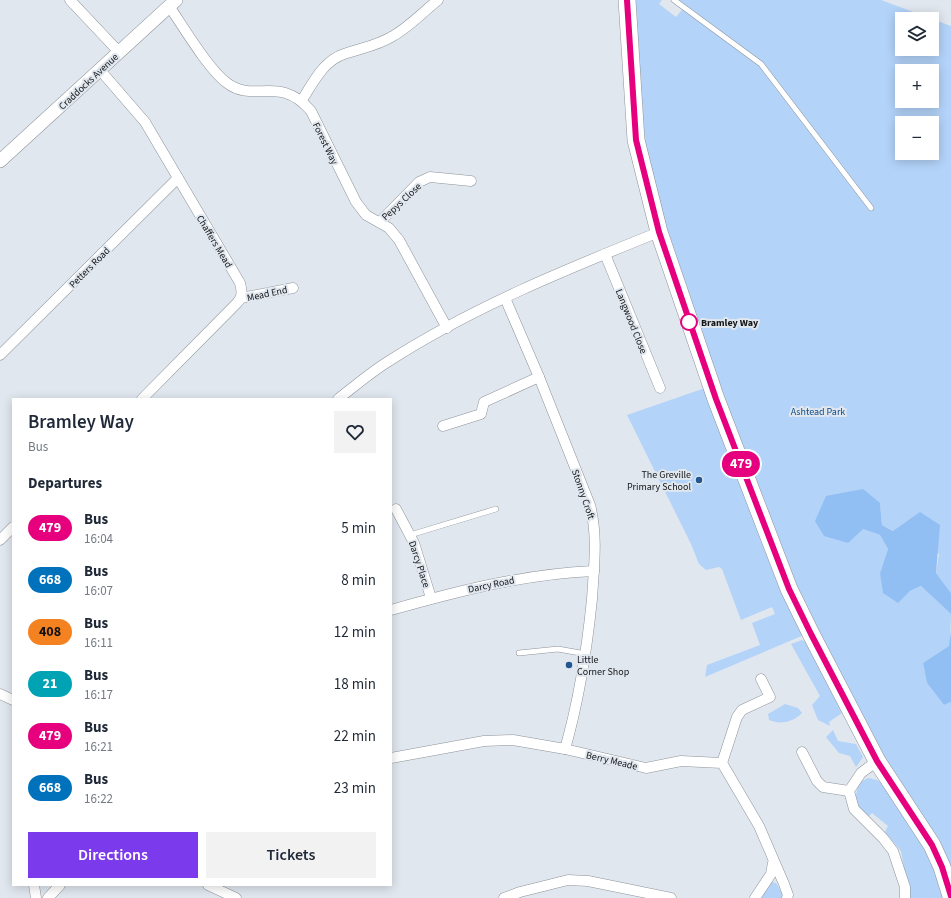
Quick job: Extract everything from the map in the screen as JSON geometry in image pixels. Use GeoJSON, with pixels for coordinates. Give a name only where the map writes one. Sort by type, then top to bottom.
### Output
{"type":"FeatureCollection","features":[{"type":"Feature","properties":{"kind":"highway"},"geometry":{"type":"LineString","coordinates":[[627,0],[636,140],[659,232],[716,399],[789,589],[877,761],[932,845],[942,867],[951,896]]}},
{"type":"Feature","properties":{"kind":"street"},"geometry":{"type":"LineString","coordinates":[[70,0],[119,52]]}},
{"type":"Feature","properties":{"kind":"street"},"geometry":{"type":"LineString","coordinates":[[302,100],[319,72],[333,60],[343,54],[374,47],[394,36],[438,0]]}},
{"type":"Feature","properties":{"kind":"street","name":"Craddocks Avenue"},"geometry":{"type":"LineString","coordinates":[[0,161],[172,3]]}},
{"type":"Feature","properties":{"kind":"street","name":"Forest Way"},"geometry":{"type":"LineString","coordinates":[[172,3],[212,67],[226,83],[243,91],[285,91],[302,100],[311,110],[356,202],[366,215],[380,222],[399,240],[447,328]]}},
{"type":"Feature","properties":{"kind":"street","name":"Chaffers Mead"},"geometry":{"type":"LineString","coordinates":[[100,70],[145,122],[240,283],[242,298]]}},
{"type":"Feature","properties":{"kind":"street","name":"Pepys Close"},"geometry":{"type":"LineString","coordinates":[[380,222],[419,182],[430,177],[471,181]]}},
{"type":"Feature","properties":{"kind":"street","name":"Petters Road"},"geometry":{"type":"LineString","coordinates":[[0,355],[178,178]]}},
{"type":"Feature","properties":{"kind":"street"},"geometry":{"type":"LineString","coordinates":[[339,398],[388,361],[447,328],[505,298],[659,232]]}},
{"type":"Feature","properties":{"kind":"street","name":"Langwood Close"},"geometry":{"type":"LineString","coordinates":[[605,254],[660,388]]}},
{"type":"Feature","properties":{"kind":"street","name":"Mead End"},"geometry":{"type":"LineString","coordinates":[[242,298],[293,288]]}},
{"type":"Feature","properties":{"kind":"street"},"geometry":{"type":"LineString","coordinates":[[143,398],[242,298]]}},
{"type":"Feature","properties":{"kind":"street","name":"Stonny Croft"},"geometry":{"type":"LineString","coordinates":[[505,298],[539,377],[590,505],[596,535],[586,654],[566,749]]}},
{"type":"Feature","properties":{"kind":"street"},"geometry":{"type":"LineString","coordinates":[[443,426],[481,414],[484,402],[539,377]]}},
{"type":"Feature","properties":{"kind":"street","name":"Darcy Place"},"geometry":{"type":"LineString","coordinates":[[396,509],[414,543],[431,598]]}},
{"type":"Feature","properties":{"kind":"street"},"geometry":{"type":"LineString","coordinates":[[0,540],[12,528]]}},
{"type":"Feature","properties":{"kind":"street","name":"Darcy Road"},"geometry":{"type":"LineString","coordinates":[[392,610],[431,598],[527,577],[594,571]]}},
{"type":"Feature","properties":{"kind":"street"},"geometry":{"type":"LineString","coordinates":[[761,679],[770,698],[742,710],[737,717],[722,763],[759,826],[784,884],[788,895],[787,898]]}},
{"type":"Feature","properties":{"kind":"street"},"geometry":{"type":"LineString","coordinates":[[0,694],[12,700]]}},
{"type":"Feature","properties":{"kind":"street","name":"Berry Meade"},"geometry":{"type":"LineString","coordinates":[[392,758],[484,741],[512,740],[566,749],[646,768],[681,761],[722,763]]}},
{"type":"Feature","properties":{"kind":"street"},"geometry":{"type":"LineString","coordinates":[[802,752],[817,781],[823,787],[849,791]]}},
{"type":"Feature","properties":{"kind":"street"},"geometry":{"type":"LineString","coordinates":[[877,761],[861,773],[849,791],[854,809],[883,838],[893,851],[905,887],[905,898]]}},
{"type":"Feature","properties":{"kind":"street"},"geometry":{"type":"LineString","coordinates":[[754,898],[771,874],[774,863]]}},
{"type":"Feature","properties":{"kind":"street"},"geometry":{"type":"LineString","coordinates":[[504,898],[520,892],[535,894],[557,882],[588,881],[671,898]]}},
{"type":"Feature","properties":{"kind":"street"},"geometry":{"type":"LineString","coordinates":[[34,886],[36,898]]}},
{"type":"Feature","properties":{"kind":"street"},"geometry":{"type":"LineString","coordinates":[[48,898],[59,886]]}},
{"type":"Feature","properties":{"kind":"street"},"geometry":{"type":"LineString","coordinates":[[210,886],[236,898]]}},
{"type":"Feature","properties":{"kind":"lane"},"geometry":{"type":"LineString","coordinates":[[674,0],[761,64],[871,208]]}},
{"type":"Feature","properties":{"kind":"lane"},"geometry":{"type":"LineString","coordinates":[[410,535],[496,509]]}},
{"type":"Feature","properties":{"kind":"lane"},"geometry":{"type":"LineString","coordinates":[[519,653],[558,649],[586,654]]}},
{"type":"Feature","properties":{"kind":"green space","name":"Ashtead Park"},"geometry":{"type":"Polygon","coordinates":[[[634,0],[662,0],[659,4],[676,17],[685,6],[677,0],[881,0],[913,12],[895,12],[895,56],[939,56],[939,22],[951,26],[951,593],[936,573],[939,554],[882,525],[880,503],[863,529],[880,535],[888,549],[880,573],[898,602],[910,591],[921,586],[951,614],[950,646],[923,663],[927,683],[944,705],[951,702],[951,872],[870,734],[821,637],[781,552],[699,335],[701,326],[696,313],[686,297],[667,239],[648,162],[641,106],[634,0]]]}},
{"type":"Feature","properties":{"kind":"green space"},"geometry":{"type":"Polygon","coordinates":[[[705,388],[765,550],[804,635],[705,677],[707,665],[760,645],[752,623],[775,614],[772,607],[741,620],[722,569],[719,567],[706,570],[699,564],[691,544],[627,415],[705,388]]]}},
{"type":"Feature","properties":{"kind":"green space"},"geometry":{"type":"Polygon","coordinates":[[[802,640],[806,642],[842,713],[829,722],[830,726],[818,720],[812,705],[820,696],[791,644],[802,640]]]}},
{"type":"Feature","properties":{"kind":"green space"},"geometry":{"type":"Polygon","coordinates":[[[785,704],[798,708],[802,713],[795,719],[787,722],[773,722],[769,720],[768,714],[785,704]]]}},
{"type":"Feature","properties":{"kind":"green space"},"geometry":{"type":"Polygon","coordinates":[[[833,730],[838,741],[856,744],[863,757],[856,767],[850,756],[839,753],[826,737],[833,730]]]}},
{"type":"Feature","properties":{"kind":"green space"},"geometry":{"type":"Polygon","coordinates":[[[868,778],[877,780],[884,785],[911,826],[933,868],[943,898],[908,898],[901,851],[885,832],[888,826],[872,813],[868,817],[856,801],[856,793],[860,782],[868,778]]]}},
{"type":"Feature","properties":{"kind":"green space"},"geometry":{"type":"Polygon","coordinates":[[[772,882],[776,883],[782,893],[782,898],[761,898],[772,882]]]}},
{"type":"Feature","properties":{"kind":"shaded area"},"geometry":{"type":"Polygon","coordinates":[[[863,489],[880,503],[882,525],[893,531],[920,512],[940,525],[936,573],[951,593],[951,614],[921,586],[910,591],[898,603],[883,593],[880,573],[888,549],[880,535],[863,529],[848,543],[824,536],[815,521],[826,496],[863,489]]]}},
{"type":"Feature","properties":{"kind":"shaded area"},"geometry":{"type":"Polygon","coordinates":[[[951,631],[951,702],[944,705],[927,683],[923,663],[949,646],[951,631]]]}},
{"type":"Feature","properties":{"kind":"bus line","name":"479"},"geometry":{"type":"LineString","coordinates":[[627,0],[636,140],[659,232],[716,399],[789,589],[877,761],[932,845],[942,867],[951,896]]}},
{"type":"Feature","properties":{"kind":"place","name":"Bramley Way"},"geometry":{"type":"Point","coordinates":[689,322]}},
{"type":"Feature","properties":{"kind":"place","name":"The Greville Primary School"},"geometry":{"type":"Point","coordinates":[699,480]}},
{"type":"Feature","properties":{"kind":"place","name":"Little Corner Shop"},"geometry":{"type":"Point","coordinates":[569,665]}}]}
